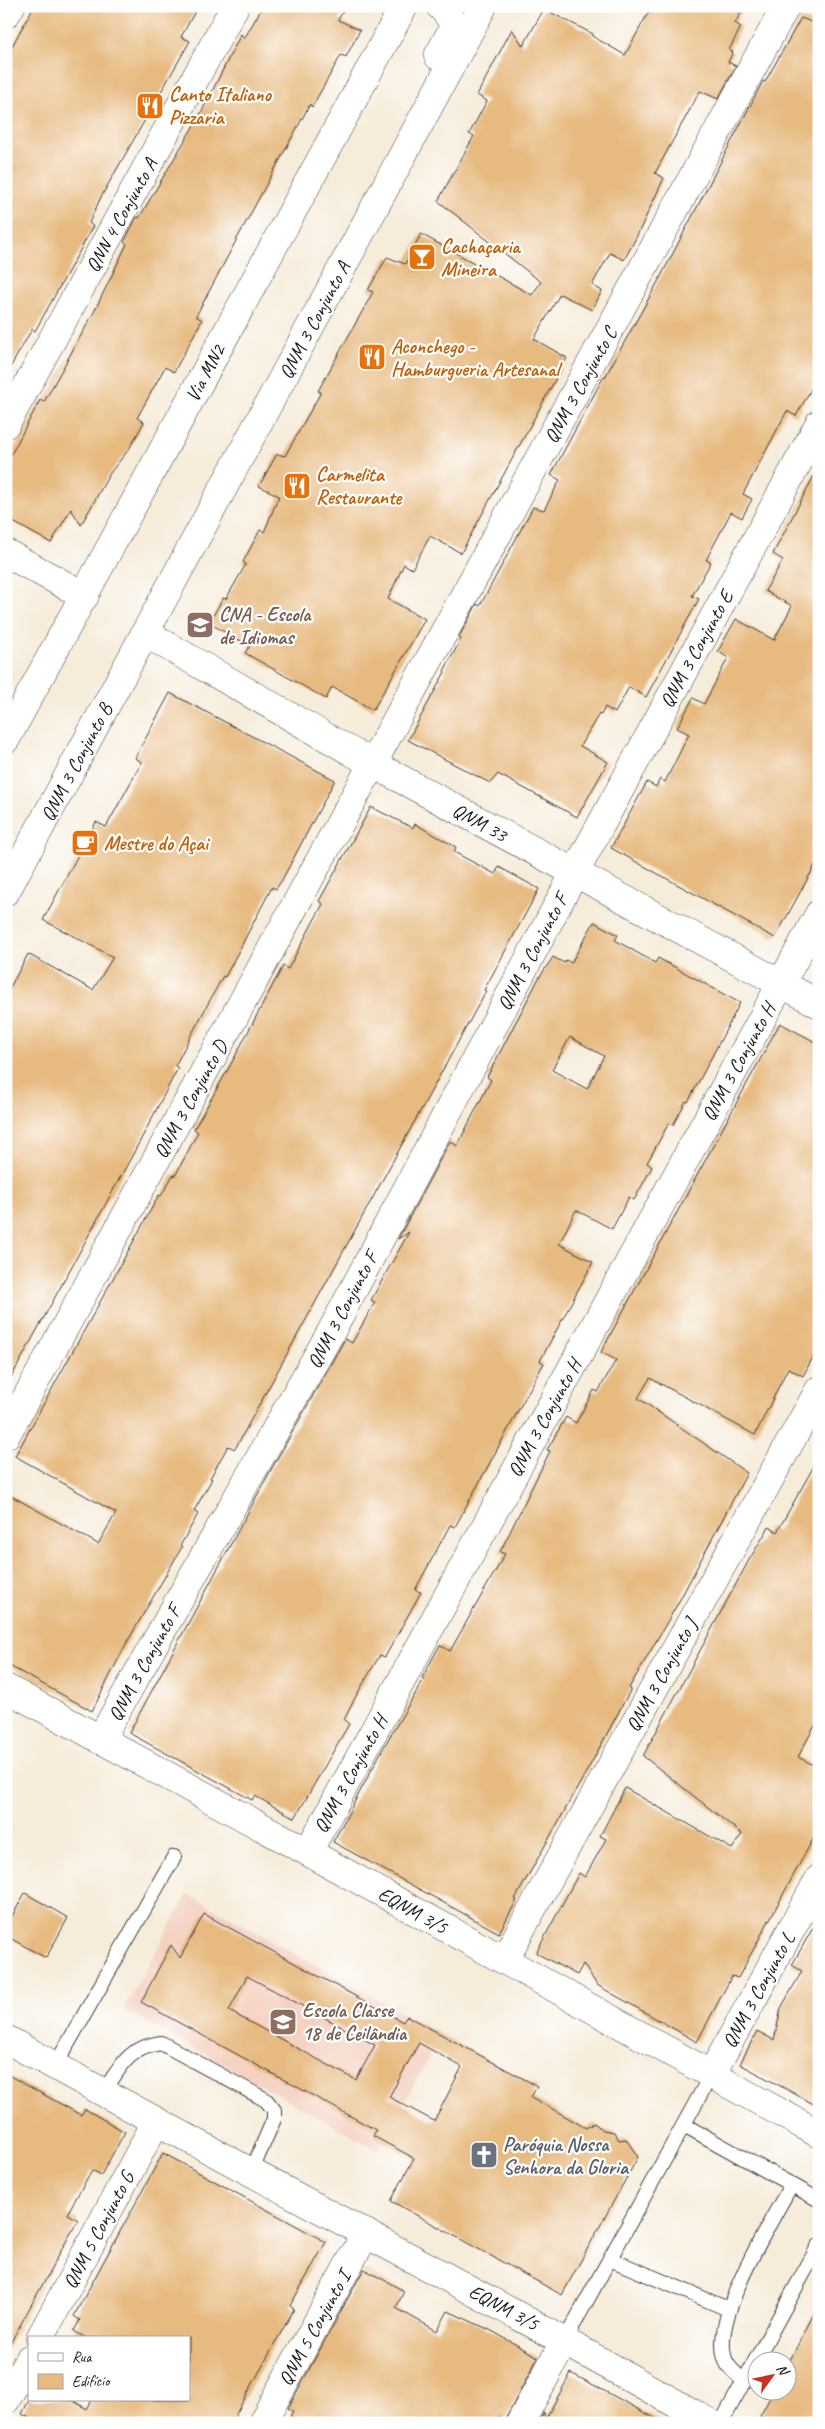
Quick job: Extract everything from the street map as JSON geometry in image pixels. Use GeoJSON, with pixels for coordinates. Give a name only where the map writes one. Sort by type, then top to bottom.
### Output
{"type":"FeatureCollection","features":[{"type":"Feature","properties":{"kind":"street"},"geometry":{"type":"LineString","coordinates":[[6,14],[11,6]]}},
{"type":"Feature","properties":{"kind":"street","name":"QNN 4 Conjunto A"},"geometry":{"type":"LineString","coordinates":[[6,424],[235,6]]}},
{"type":"Feature","properties":{"kind":"street"},"geometry":{"type":"LineString","coordinates":[[342,268],[365,192],[454,25],[440,6]]}},
{"type":"Feature","properties":{"kind":"street","name":"QNM 3 Conjunto A"},"geometry":{"type":"LineString","coordinates":[[145,633],[483,6]]}},
{"type":"Feature","properties":{"kind":"street","name":"QNM 3 Conjunto C"},"geometry":{"type":"LineString","coordinates":[[374,764],[786,6]]}},
{"type":"Feature","properties":{"kind":"street","name":"Via MN2"},"geometry":{"type":"LineString","coordinates":[[6,739],[404,7]]}},
{"type":"Feature","properties":{"kind":"street","name":"QNM 3 Conjunto E"},"geometry":{"type":"LineString","coordinates":[[574,874],[819,424]]}},
{"type":"Feature","properties":{"kind":"street"},"geometry":{"type":"LineString","coordinates":[[6,553],[85,596]]}},
{"type":"Feature","properties":{"kind":"street","name":"QNM 33"},"geometry":{"type":"LineString","coordinates":[[145,633],[374,764],[574,874],[819,1004]]}},
{"type":"Feature","properties":{"kind":"street","name":"QNM 3 Conjunto B"},"geometry":{"type":"LineString","coordinates":[[6,890],[145,633]]}},
{"type":"Feature","properties":{"kind":"street","name":"QNM 3 Conjunto D"},"geometry":{"type":"LineString","coordinates":[[6,1435],[374,764]]}},
{"type":"Feature","properties":{"kind":"street","name":"QNM 3 Conjunto F"},"geometry":{"type":"LineString","coordinates":[[100,1740],[332,1330],[574,874]]}},
{"type":"Feature","properties":{"kind":"street","name":"QNM 3 Conjunto H"},"geometry":{"type":"LineString","coordinates":[[308,1852],[819,914]]}},
{"type":"Feature","properties":{"kind":"street","name":"QNM 3 Conjunto J"},"geometry":{"type":"LineString","coordinates":[[504,1960],[819,1390]]}},
{"type":"Feature","properties":{"kind":"street","name":"EQNM 3/5"},"geometry":{"type":"LineString","coordinates":[[6,1688],[819,2134]]}},
{"type":"Feature","properties":{"kind":"street","name":"QNM 3 Conjunto L"},"geometry":{"type":"LineString","coordinates":[[711,2076],[819,1879]]}},
{"type":"Feature","properties":{"kind":"street","name":"EQNM 3/5"},"geometry":{"type":"LineString","coordinates":[[6,2039],[156,2122],[565,2340],[710,2423]]}},
{"type":"Feature","properties":{"kind":"street","name":"QNM 5 Conjunto G"},"geometry":{"type":"LineString","coordinates":[[41,2336],[156,2122]]}},
{"type":"Feature","properties":{"kind":"street","name":"QNM 5 Conjunto I"},"geometry":{"type":"LineString","coordinates":[[262,2423],[366,2233]]}},
{"type":"Feature","properties":{"kind":"street"},"geometry":{"type":"LineString","coordinates":[[520,2423],[565,2340]]}},
{"type":"Feature","properties":{"kind":"street"},"geometry":{"type":"LineString","coordinates":[[6,2400],[28,2361]]}},
{"type":"Feature","properties":{"kind":"lane"},"geometry":{"type":"LineString","coordinates":[[55,2066],[174,1857]]}},
{"type":"Feature","properties":{"kind":"lane"},"geometry":{"type":"LineString","coordinates":[[103,2093],[126,2058],[144,2045],[161,2043],[266,2100],[274,2110],[274,2119],[251,2172]]}},
{"type":"Feature","properties":{"kind":"lane"},"geometry":{"type":"LineString","coordinates":[[565,2340],[711,2076]]}},
{"type":"Feature","properties":{"kind":"lane"},"geometry":{"type":"LineString","coordinates":[[684,2124],[819,2200]]}},
{"type":"Feature","properties":{"kind":"lane"},"geometry":{"type":"LineString","coordinates":[[744,2382],[727,2364],[723,2346],[728,2309],[738,2284],[791,2185]]}},
{"type":"Feature","properties":{"kind":"lane"},"geometry":{"type":"LineString","coordinates":[[721,2423],[819,2245]]}},
{"type":"Feature","properties":{"kind":"lane"},"geometry":{"type":"LineString","coordinates":[[610,2259],[728,2309]]}},
{"type":"Feature","properties":{"kind":"shaded area","name":"Escola Classe 18 de Ceilândia"},"geometry":{"type":"Polygon","coordinates":[[[188,1894],[441,2035],[378,2150],[124,2009],[188,1894]]]}},
{"type":"Feature","properties":{"kind":"building"},"geometry":{"type":"Polygon","coordinates":[[[34,6],[198,6],[181,37],[190,41],[101,197],[89,223],[93,226],[79,252],[35,331],[32,329],[6,375],[6,57],[34,6]]]}},
{"type":"Feature","properties":{"kind":"building"},"geometry":{"type":"Polygon","coordinates":[[[263,6],[346,6],[338,20],[360,30],[346,57],[341,55],[312,107],[310,104],[196,316],[202,320],[174,372],[165,367],[137,418],[144,422],[129,449],[110,473],[81,525],[71,509],[51,543],[6,518],[6,464],[40,400],[44,402],[94,312],[127,244],[124,242],[137,217],[139,218],[200,115],[241,34],[244,39],[263,6]]]}},
{"type":"Feature","properties":{"kind":"building"},"geometry":{"type":"Polygon","coordinates":[[[652,6],[745,6],[735,23],[741,27],[729,50],[733,52],[728,62],[736,66],[718,99],[700,91],[655,173],[664,178],[624,260],[610,253],[592,285],[602,291],[592,310],[560,294],[534,339],[567,358],[461,553],[430,536],[412,569],[404,564],[388,599],[425,619],[373,710],[332,687],[326,699],[245,653],[250,646],[209,623],[223,598],[226,599],[246,564],[243,562],[260,530],[264,532],[279,496],[259,486],[277,454],[285,456],[321,392],[318,391],[373,292],[368,290],[387,257],[405,264],[421,234],[532,295],[541,282],[438,201],[474,136],[469,134],[487,101],[477,95],[512,29],[523,46],[544,9],[593,34],[592,36],[625,55],[652,6]]]}},
{"type":"Feature","properties":{"kind":"building"},"geometry":{"type":"Polygon","coordinates":[[[801,18],[819,25],[819,375],[796,416],[787,411],[743,494],[752,499],[742,518],[731,512],[706,560],[711,562],[692,596],[699,599],[646,697],[629,687],[615,713],[605,707],[580,746],[608,762],[577,817],[498,774],[490,783],[408,740],[445,672],[461,639],[459,637],[477,604],[480,606],[533,507],[544,510],[560,480],[551,475],[604,376],[659,280],[763,81],[765,82],[801,18]]]}},
{"type":"Feature","properties":{"kind":"building"},"geometry":{"type":"Polygon","coordinates":[[[819,466],[819,858],[775,938],[611,848],[647,782],[656,787],[660,779],[665,782],[689,734],[677,728],[693,698],[704,704],[728,658],[718,651],[736,619],[774,640],[792,606],[765,591],[783,560],[773,554],[819,466]]]}},
{"type":"Feature","properties":{"kind":"building"},"geometry":{"type":"Polygon","coordinates":[[[170,693],[335,780],[282,880],[276,889],[272,887],[225,977],[223,976],[175,1066],[178,1068],[139,1143],[6,1387],[6,995],[28,954],[93,990],[113,957],[43,920],[96,822],[106,827],[142,762],[135,758],[170,693]]]}},
{"type":"Feature","properties":{"kind":"building"},"geometry":{"type":"Polygon","coordinates":[[[371,807],[413,828],[415,824],[456,847],[454,852],[495,874],[499,867],[539,889],[484,990],[486,991],[235,1449],[228,1446],[210,1478],[212,1479],[194,1511],[198,1514],[180,1546],[182,1547],[126,1644],[92,1711],[6,1664],[6,1493],[98,1544],[116,1513],[15,1456],[159,1195],[161,1196],[173,1175],[175,1176],[198,1132],[194,1129],[283,966],[288,969],[323,904],[319,901],[371,807]]]}},
{"type":"Feature","properties":{"kind":"building"},"geometry":{"type":"Polygon","coordinates":[[[594,922],[618,935],[615,940],[655,963],[658,958],[740,1003],[688,1102],[686,1101],[673,1125],[669,1123],[647,1163],[652,1167],[634,1200],[629,1197],[612,1229],[576,1210],[559,1244],[593,1262],[540,1361],[544,1363],[455,1527],[450,1525],[415,1590],[421,1592],[385,1657],[380,1655],[356,1696],[344,1720],[349,1724],[295,1818],[255,1796],[252,1800],[129,1733],[272,1468],[345,1339],[352,1343],[375,1302],[371,1300],[409,1232],[398,1239],[450,1141],[457,1146],[491,1080],[487,1077],[539,978],[553,957],[564,963],[566,960],[571,963],[594,922]],[[570,1037],[552,1070],[587,1089],[604,1056],[570,1037]]]}},
{"type":"Feature","properties":{"kind":"building"},"geometry":{"type":"Polygon","coordinates":[[[780,1023],[819,1044],[819,1346],[803,1376],[788,1368],[755,1435],[650,1378],[638,1398],[747,1473],[677,1605],[629,1688],[631,1689],[588,1769],[515,1899],[517,1900],[499,1933],[333,1842],[386,1743],[424,1679],[422,1678],[440,1645],[450,1651],[505,1554],[500,1552],[550,1451],[547,1450],[566,1417],[576,1423],[594,1390],[598,1392],[616,1360],[601,1352],[780,1023]]]}},
{"type":"Feature","properties":{"kind":"building"},"geometry":{"type":"Polygon","coordinates":[[[819,1457],[819,1718],[798,1757],[819,1768],[819,1828],[738,1978],[732,1976],[697,2042],[597,1985],[583,1964],[577,1975],[536,1953],[579,1873],[585,1877],[606,1839],[600,1836],[625,1788],[732,1849],[742,1834],[643,1756],[749,1560],[769,1527],[777,1532],[819,1457]]]}},
{"type":"Feature","properties":{"kind":"building"},"geometry":{"type":"Polygon","coordinates":[[[25,1893],[68,1918],[46,1958],[6,1936],[6,1927],[25,1893]]]}},
{"type":"Feature","properties":{"kind":"building"},"geometry":{"type":"Polygon","coordinates":[[[204,1914],[403,2022],[407,2016],[537,2086],[531,2097],[586,2128],[594,2123],[603,2130],[614,2132],[619,2140],[626,2139],[638,2157],[562,2295],[391,2201],[414,2158],[373,2136],[376,2130],[141,2002],[171,1945],[180,1958],[204,1914]],[[247,1976],[229,2011],[356,2080],[375,2045],[247,1976]],[[419,2043],[389,2097],[434,2121],[462,2067],[419,2043]]]}},
{"type":"Feature","properties":{"kind":"building"},"geometry":{"type":"Polygon","coordinates":[[[819,1917],[819,2107],[740,2064],[757,2031],[774,2040],[781,2008],[802,1971],[792,1965],[819,1917]]]}},
{"type":"Feature","properties":{"kind":"building"},"geometry":{"type":"Polygon","coordinates":[[[6,2074],[81,2115],[85,2109],[125,2132],[101,2175],[92,2170],[67,2214],[78,2220],[6,2351],[6,2074]]]}},
{"type":"Feature","properties":{"kind":"building"},"geometry":{"type":"Polygon","coordinates":[[[163,2153],[326,2242],[290,2306],[294,2309],[231,2423],[38,2423],[22,2414],[28,2402],[75,2402],[87,2409],[91,2402],[190,2402],[190,2336],[83,2336],[74,2331],[80,2320],[74,2316],[163,2153]]]}},
{"type":"Feature","properties":{"kind":"building"},"geometry":{"type":"Polygon","coordinates":[[[364,2269],[404,2291],[396,2308],[437,2331],[448,2311],[490,2330],[538,2357],[505,2420],[498,2416],[494,2423],[302,2423],[290,2416],[293,2411],[288,2408],[364,2269]]]}},
{"type":"Feature","properties":{"kind":"building"},"geometry":{"type":"Polygon","coordinates":[[[819,2304],[819,2423],[772,2423],[760,2416],[768,2402],[798,2402],[798,2352],[794,2352],[819,2304]]]}},
{"type":"Feature","properties":{"kind":"building"},"geometry":{"type":"Polygon","coordinates":[[[571,2373],[664,2423],[538,2423],[544,2412],[545,2420],[571,2373]]]}},
{"type":"Feature","properties":{"kind":"place","name":"Canto Italiano Pizzaria"},"geometry":{"type":"Point","coordinates":[150,106]}},
{"type":"Feature","properties":{"kind":"place","name":"Cachaçaria Mineira"},"geometry":{"type":"Point","coordinates":[422,257]}},
{"type":"Feature","properties":{"kind":"place","name":"Aconchego - Hamburgueria Artesanal"},"geometry":{"type":"Point","coordinates":[372,357]}},
{"type":"Feature","properties":{"kind":"place","name":"Carmelita Restaurante"},"geometry":{"type":"Point","coordinates":[297,486]}},
{"type":"Feature","properties":{"kind":"place","name":"CNA - Escola de Idiomas"},"geometry":{"type":"Point","coordinates":[200,625]}},
{"type":"Feature","properties":{"kind":"place","name":"Mestre do Açai"},"geometry":{"type":"Point","coordinates":[85,843]}},
{"type":"Feature","properties":{"kind":"place","name":"Escola Classe 18 de Ceilândia"},"geometry":{"type":"Point","coordinates":[283,2022]}},
{"type":"Feature","properties":{"kind":"place","name":"Paróquia Nossa Senhora da Gloria"},"geometry":{"type":"Point","coordinates":[484,2155]}}]}
